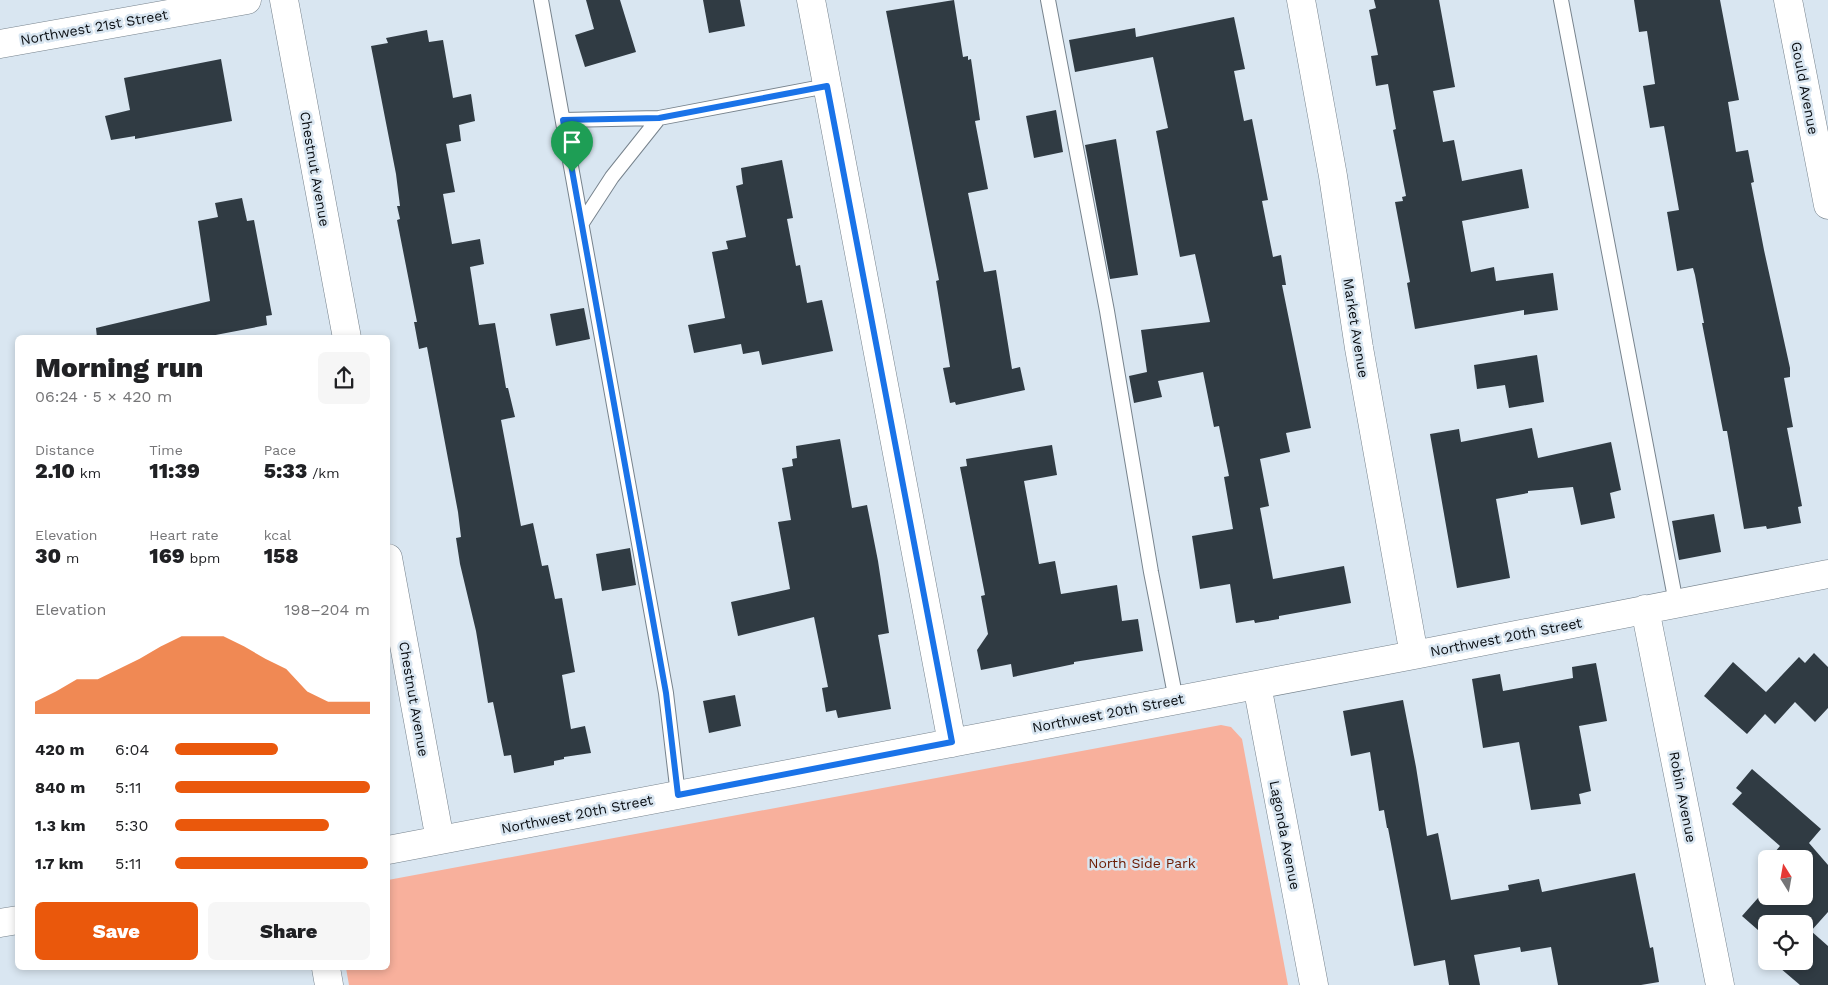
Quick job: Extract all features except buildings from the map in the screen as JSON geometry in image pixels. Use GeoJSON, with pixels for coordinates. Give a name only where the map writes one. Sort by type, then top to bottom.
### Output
{"type":"FeatureCollection","features":[{"type":"Feature","properties":{"kind":"street","name":"Northwest 21st Street"},"geometry":{"type":"LineString","coordinates":[[0,44],[247,0]]}},
{"type":"Feature","properties":{"kind":"street","name":"Chestnut Avenue"},"geometry":{"type":"LineString","coordinates":[[284,0],[346,335]]}},
{"type":"Feature","properties":{"kind":"street"},"geometry":{"type":"LineString","coordinates":[[811,0],[952,742]]}},
{"type":"Feature","properties":{"kind":"street","name":"Market Avenue"},"geometry":{"type":"LineString","coordinates":[[1301,0],[1333,176],[1359,348],[1414,655]]}},
{"type":"Feature","properties":{"kind":"street","name":"Gould Avenue"},"geometry":{"type":"LineString","coordinates":[[1788,0],[1828,205]]}},
{"type":"Feature","properties":{"kind":"street","name":"Chestnut Avenue"},"geometry":{"type":"LineString","coordinates":[[390,569],[440,840]]}},
{"type":"Feature","properties":{"kind":"street","name":"Northwest 20th Street"},"geometry":{"type":"LineString","coordinates":[[390,850],[1414,655],[1828,574]]}},
{"type":"Feature","properties":{"kind":"street","name":"Robin Avenue"},"geometry":{"type":"LineString","coordinates":[[1645,609],[1720,985]]}},
{"type":"Feature","properties":{"kind":"street","name":"Lagonda Avenue"},"geometry":{"type":"LineString","coordinates":[[1257,685],[1314,985]]}},
{"type":"Feature","properties":{"kind":"street"},"geometry":{"type":"LineString","coordinates":[[0,923],[15,920]]}},
{"type":"Feature","properties":{"kind":"street"},"geometry":{"type":"LineString","coordinates":[[326,970],[330,985]]}},
{"type":"Feature","properties":{"kind":"lane"},"geometry":{"type":"LineString","coordinates":[[542,0],[666,693],[678,795]]}},
{"type":"Feature","properties":{"kind":"lane"},"geometry":{"type":"LineString","coordinates":[[1048,0],[1107,311],[1151,572],[1176,700]]}},
{"type":"Feature","properties":{"kind":"lane"},"geometry":{"type":"LineString","coordinates":[[1561,0],[1676,603]]}},
{"type":"Feature","properties":{"kind":"lane"},"geometry":{"type":"LineString","coordinates":[[563,120],[659,118],[827,86]]}},
{"type":"Feature","properties":{"kind":"lane"},"geometry":{"type":"LineString","coordinates":[[582,223],[612,177],[659,118]]}},
{"type":"Feature","properties":{"kind":"green space","name":"North Side Park"},"geometry":{"type":"Polygon","coordinates":[[[1221,725],[1231,727],[1242,739],[1288,985],[349,985],[346,970],[390,970],[390,880],[1221,725]]]}},
{"type":"Feature","properties":{"kind":"route"},"geometry":{"type":"LineString","coordinates":[[827,86],[952,742],[678,795],[666,693],[572,172],[563,120],[659,118],[827,86]]}}]}
